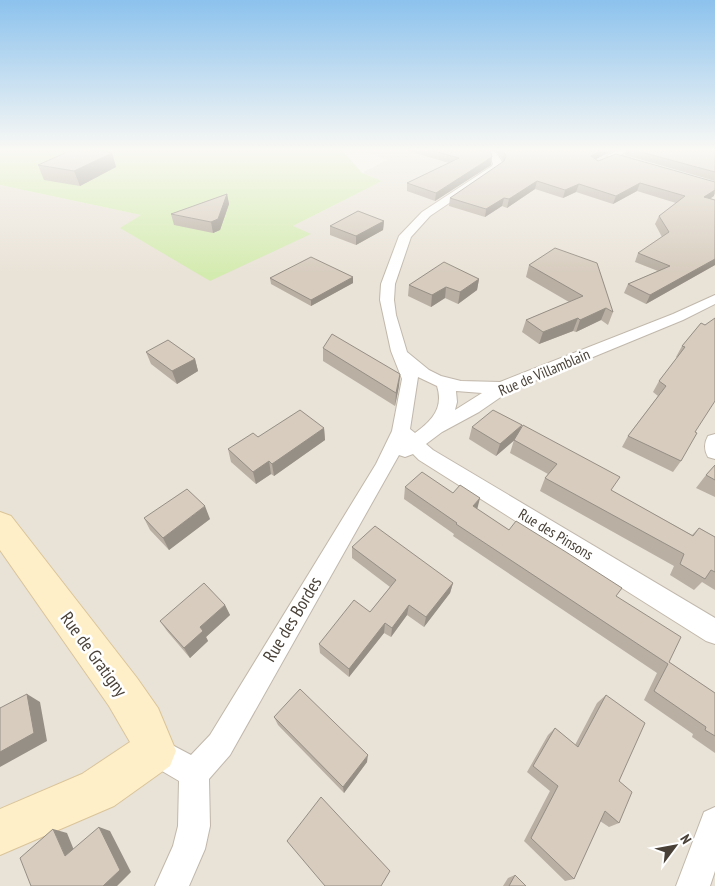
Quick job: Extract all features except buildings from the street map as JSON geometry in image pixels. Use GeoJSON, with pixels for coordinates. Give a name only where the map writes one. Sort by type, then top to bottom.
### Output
{"type":"FeatureCollection","features":[{"type":"Feature","properties":{"kind":"street","name":"Rue des Bordes"},"geometry":{"type":"LineString","coordinates":[[194,773],[220,746],[309,591],[384,467],[408,437],[410,379],[399,351],[389,316],[388,284],[405,236],[426,214],[462,190]]}},
{"type":"Feature","properties":{"kind":"street","name":"Rue de Villamblain"},"geometry":{"type":"LineString","coordinates":[[408,437],[436,427],[472,408],[502,388],[678,317],[715,299]]}},
{"type":"Feature","properties":{"kind":"street","name":"Rue des Bordes"},"geometry":{"type":"LineString","coordinates":[[399,351],[409,364],[419,371],[445,383],[474,389],[502,388]]}},
{"type":"Feature","properties":{"kind":"street"},"geometry":{"type":"LineString","coordinates":[[436,427],[448,408],[450,397],[445,383]]}},
{"type":"Feature","properties":{"kind":"street","name":"Rue des Pinsons"},"geometry":{"type":"LineString","coordinates":[[408,437],[426,455],[715,632]]}},
{"type":"Feature","properties":{"kind":"street"},"geometry":{"type":"LineString","coordinates":[[715,441],[715,452]]}},
{"type":"Feature","properties":{"kind":"street","name":"Rue de Gratigny"},"geometry":{"type":"LineString","coordinates":[[0,525],[123,692],[143,723],[155,751]]}},
{"type":"Feature","properties":{"kind":"street"},"geometry":{"type":"LineString","coordinates":[[0,832],[98,790],[155,751],[194,773],[194,826],[189,849],[172,886]]}},
{"type":"Feature","properties":{"kind":"street"},"geometry":{"type":"LineString","coordinates":[[693,886],[715,823]]}},
{"type":"Feature","properties":{"kind":"shaded area"},"geometry":{"type":"Polygon","coordinates":[[[0,190],[25,190],[142,215],[121,228],[310,235],[293,226],[364,190],[715,190],[715,886],[0,886],[0,190]]]}},
{"type":"Feature","properties":{"kind":"green space"},"geometry":{"type":"Polygon","coordinates":[[[25,190],[364,190],[293,226],[311,234],[210,281],[120,228],[141,215],[25,190]]]}}]}
